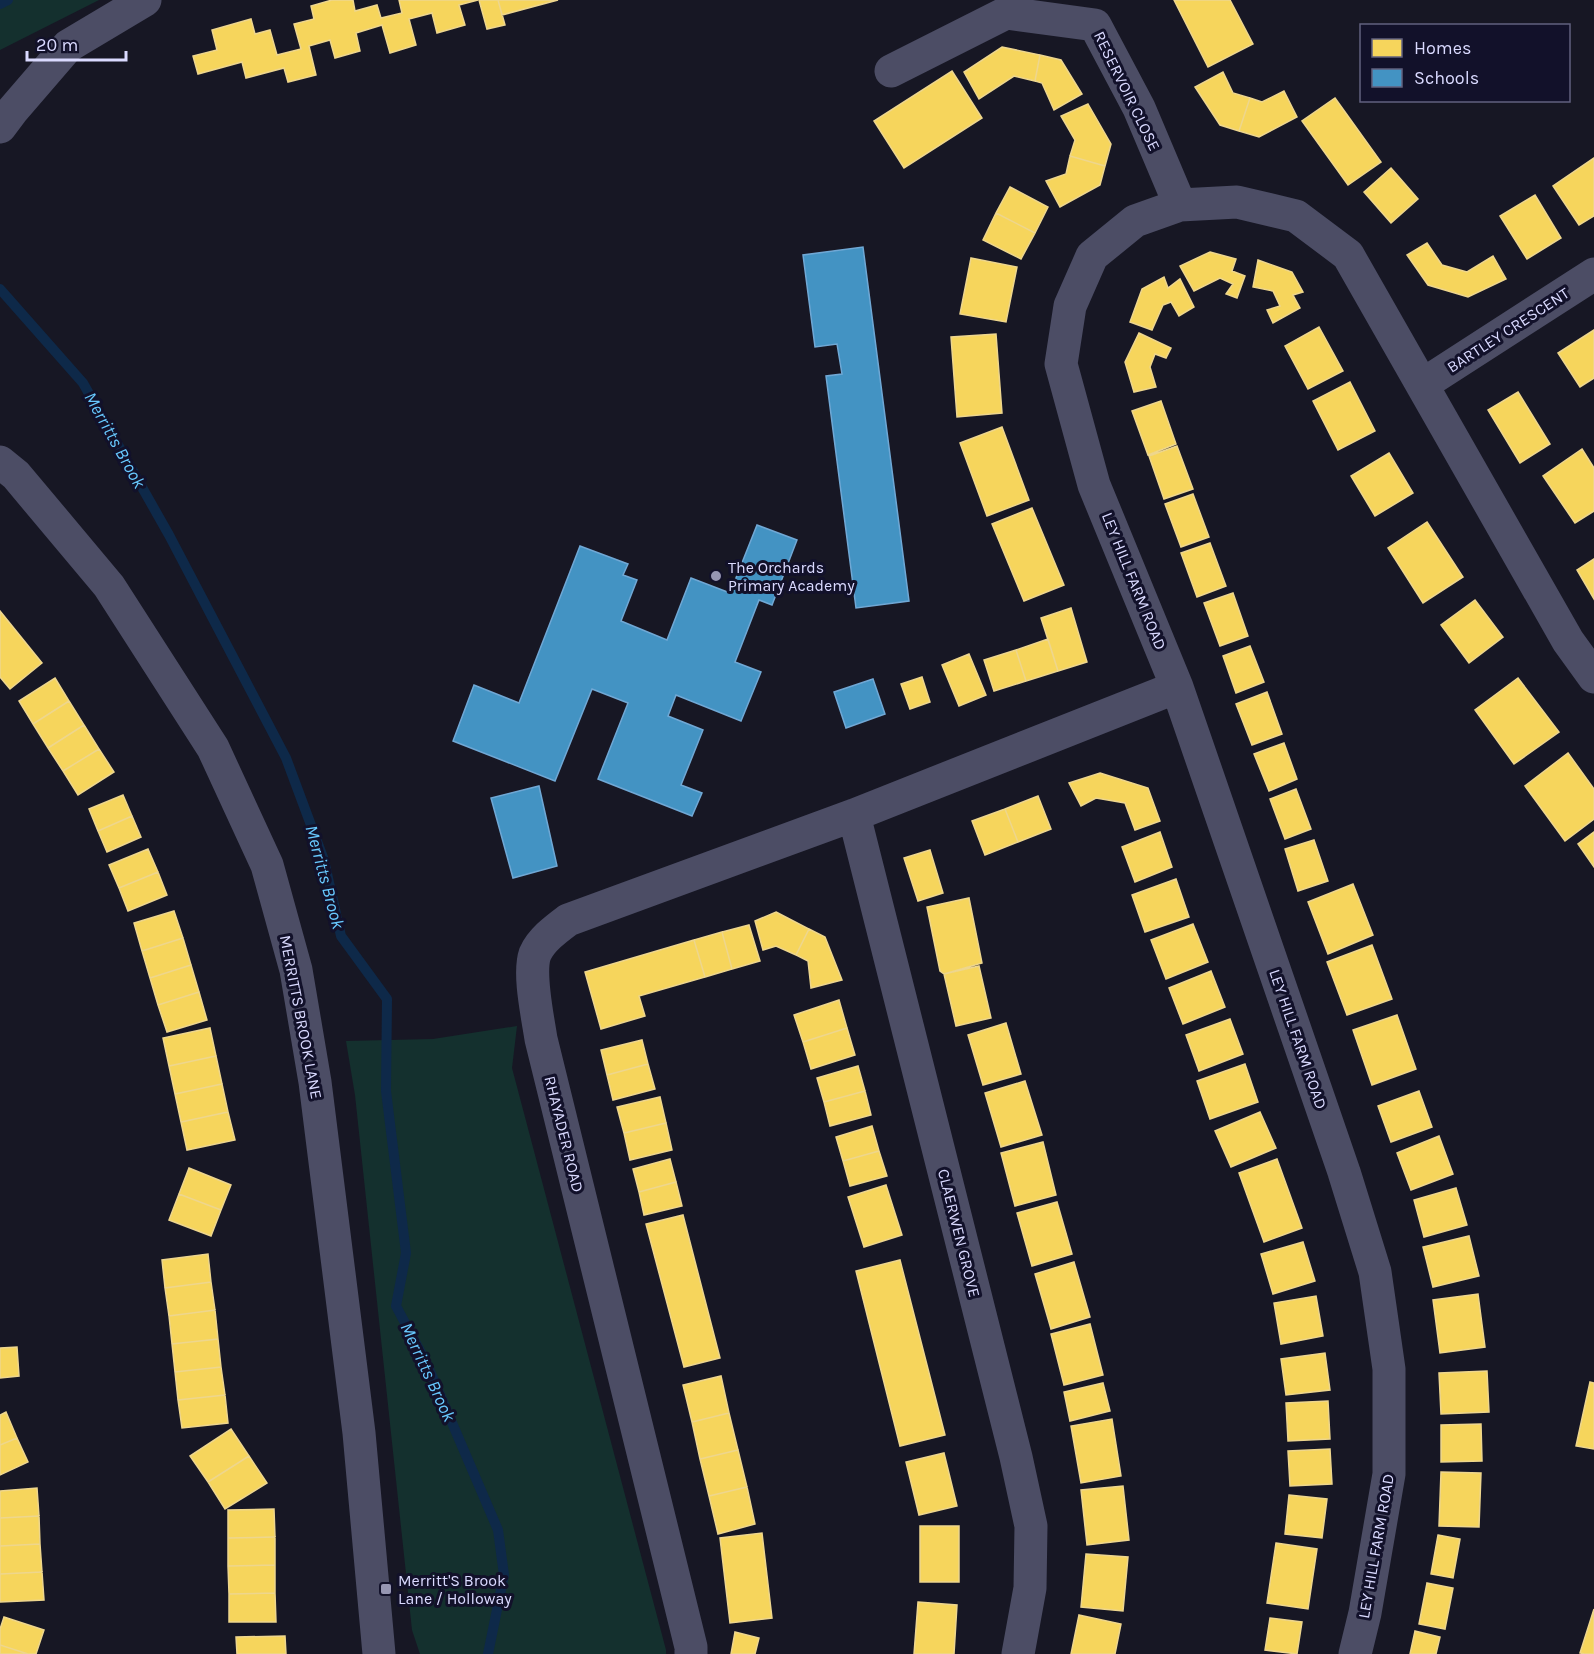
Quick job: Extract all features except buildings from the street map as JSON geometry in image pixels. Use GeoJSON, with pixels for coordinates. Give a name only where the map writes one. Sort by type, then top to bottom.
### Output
{"type":"FeatureCollection","features":[{"type":"Feature","properties":{"kind":"street"},"geometry":{"type":"LineString","coordinates":[[0,127],[68,46],[145,0]]}},
{"type":"Feature","properties":{"kind":"street","name":"RESERVOIR CLOSE"},"geometry":{"type":"LineString","coordinates":[[891,70],[1006,13],[1095,25],[1139,108],[1180,205]]}},
{"type":"Feature","properties":{"kind":"street","name":"LEY HILL FARM ROAD"},"geometry":{"type":"LineString","coordinates":[[1355,1654],[1365,1613],[1389,1473],[1389,1369],[1375,1272],[1344,1172],[1177,687],[1094,485],[1061,364],[1070,306],[1092,256],[1135,221],[1180,205],[1236,202],[1296,216],[1348,255],[1568,641],[1594,677]]}},
{"type":"Feature","properties":{"kind":"street","name":"BARTLEY CRESCENT"},"geometry":{"type":"LineString","coordinates":[[1422,385],[1594,274]]}},
{"type":"Feature","properties":{"kind":"street","name":"MERRITTS BROOK LANE"},"geometry":{"type":"LineString","coordinates":[[0,462],[16,475],[109,586],[213,748],[267,865],[296,970],[315,1082],[359,1433],[379,1654]]}},
{"type":"Feature","properties":{"kind":"street","name":"RHAYADER ROAD"},"geometry":{"type":"LineString","coordinates":[[691,1654],[541,1039],[533,980],[535,954],[550,933],[568,920],[854,815],[1177,687]]}},
{"type":"Feature","properties":{"kind":"street","name":"CLAERWEN GROVE"},"geometry":{"type":"LineString","coordinates":[[854,815],[1016,1457],[1031,1526],[1030,1588],[1018,1654]]}},
{"type":"Feature","properties":{"kind":"green space"},"geometry":{"type":"Polygon","coordinates":[[[0,0],[99,0],[0,50],[0,0]]]}},
{"type":"Feature","properties":{"kind":"green space"},"geometry":{"type":"Polygon","coordinates":[[[517,1026],[512,1068],[666,1654],[420,1654],[412,1630],[355,1095],[346,1041],[433,1039],[517,1026]]]}},
{"type":"Feature","properties":{"kind":"waterway"},"geometry":{"type":"LineString","coordinates":[[0,4],[8,0]]}},
{"type":"Feature","properties":{"kind":"waterway","name":"Merritts Brook"},"geometry":{"type":"LineString","coordinates":[[0,289],[83,383],[169,535],[286,758],[324,860],[341,936],[387,999],[386,1091],[406,1253],[396,1306],[426,1362],[498,1530],[504,1575],[488,1654]]}},
{"type":"Feature","properties":{"kind":"place","name":"The Orchards Primary Academy"},"geometry":{"type":"Point","coordinates":[716,576]}},
{"type":"Feature","properties":{"kind":"place","name":"Merritt'S Brook Lane / Holloway"},"geometry":{"type":"Point","coordinates":[386,1589]}}]}
